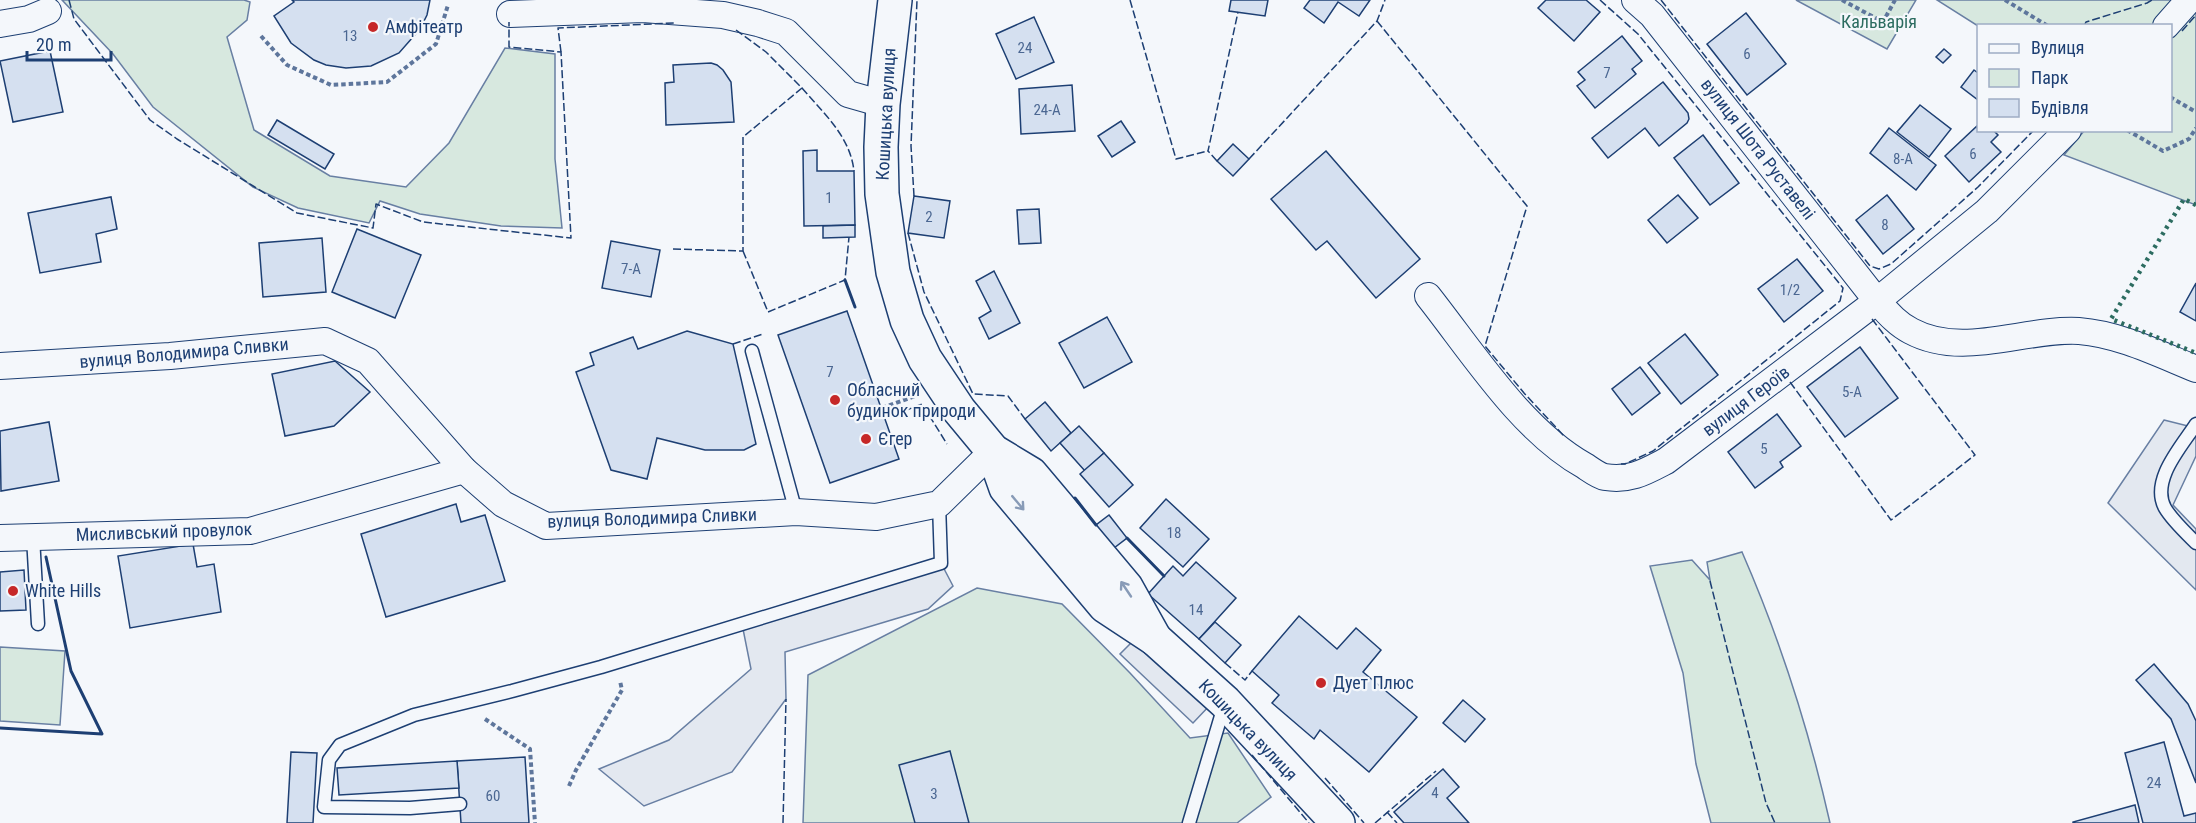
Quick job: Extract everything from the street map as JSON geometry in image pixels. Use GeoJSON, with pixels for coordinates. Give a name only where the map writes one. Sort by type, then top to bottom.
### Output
{"type":"FeatureCollection","features":[{"type":"Feature","properties":{"kind":"street","name":"Кошицька вулиця"},"geometry":{"type":"LineString","coordinates":[[895,0],[883,104],[882,194],[893,272],[907,320],[924,359],[959,410],[993,451],[1006,488],[1105,606],[1155,639],[1225,702],[1338,823]]}},
{"type":"Feature","properties":{"kind":"street","name":"вулиця Шота Руставелі"},"geometry":{"type":"LineString","coordinates":[[1635,0],[1652,15],[1877,301],[1893,319],[1912,332],[1933,339],[1963,343],[2079,331],[2107,336],[2151,350],[2196,369]]}},
{"type":"Feature","properties":{"kind":"street"},"geometry":{"type":"LineString","coordinates":[[2168,24],[2189,0]]}},
{"type":"Feature","properties":{"kind":"street"},"geometry":{"type":"LineString","coordinates":[[510,14],[643,9],[723,15],[758,23],[786,32],[848,94],[883,104]]}},
{"type":"Feature","properties":{"kind":"street"},"geometry":{"type":"LineString","coordinates":[[0,24],[29,19],[48,11]]}},
{"type":"Feature","properties":{"kind":"street","name":"вулиця Героїв"},"geometry":{"type":"LineString","coordinates":[[1428,296],[1517,410],[1575,461],[1604,477],[1636,477],[1666,461],[1877,301],[1987,211],[2066,132]]}},
{"type":"Feature","properties":{"kind":"street","name":"вулиця Володимира Сливки"},"geometry":{"type":"LineString","coordinates":[[0,366],[170,356],[325,341],[368,361],[464,470],[503,504],[546,526],[796,512],[876,517],[939,504]]}},
{"type":"Feature","properties":{"kind":"street"},"geometry":{"type":"LineString","coordinates":[[939,504],[993,451]]}},
{"type":"Feature","properties":{"kind":"street","name":"Мисливський провулок"},"geometry":{"type":"LineString","coordinates":[[0,538],[250,531],[464,470]]}},
{"type":"Feature","properties":{"kind":"lane"},"geometry":{"type":"LineString","coordinates":[[752,351],[796,512]]}},
{"type":"Feature","properties":{"kind":"lane"},"geometry":{"type":"LineString","coordinates":[[2196,424],[2169,467],[2163,481],[2161,495],[2166,509],[2196,543]]}},
{"type":"Feature","properties":{"kind":"lane"},"geometry":{"type":"LineString","coordinates":[[460,804],[410,808],[324,807],[329,760],[340,745],[414,715],[512,692],[615,663],[941,563],[939,504]]}},
{"type":"Feature","properties":{"kind":"lane"},"geometry":{"type":"LineString","coordinates":[[33,537],[38,624]]}},
{"type":"Feature","properties":{"kind":"lane"},"geometry":{"type":"LineString","coordinates":[[1189,823],[1225,702]]}},
{"type":"Feature","properties":{"kind":"path"},"geometry":{"type":"LineString","coordinates":[[1842,0],[1883,22],[1895,0]]}},
{"type":"Feature","properties":{"kind":"path"},"geometry":{"type":"LineString","coordinates":[[2005,0],[2045,24]]}},
{"type":"Feature","properties":{"kind":"path"},"geometry":{"type":"LineString","coordinates":[[261,36],[287,65],[332,85],[387,82],[436,44],[448,5]]}},
{"type":"Feature","properties":{"kind":"path"},"geometry":{"type":"LineString","coordinates":[[2172,98],[2196,112]]}},
{"type":"Feature","properties":{"kind":"path"},"geometry":{"type":"LineString","coordinates":[[2130,132],[2163,151],[2188,139],[2196,128]]}},
{"type":"Feature","properties":{"kind":"path"},"geometry":{"type":"LineString","coordinates":[[569,786],[622,690],[615,663]]}},
{"type":"Feature","properties":{"kind":"path"},"geometry":{"type":"LineString","coordinates":[[460,703],[530,749],[535,823]]}},
{"type":"Feature","properties":{"kind":"green space"},"geometry":{"type":"Polygon","coordinates":[[[62,0],[244,0],[250,2],[247,20],[227,37],[254,130],[330,176],[406,187],[449,143],[505,48],[555,54],[555,159],[562,228],[501,226],[420,214],[380,201],[369,223],[298,208],[253,187],[153,107],[113,54],[62,0]]]}},
{"type":"Feature","properties":{"kind":"green space","name":"Кальварія"},"geometry":{"type":"Polygon","coordinates":[[[1796,0],[1916,0],[1887,49],[1796,0]]]}},
{"type":"Feature","properties":{"kind":"green space","name":"Кальварія"},"geometry":{"type":"Polygon","coordinates":[[[1937,0],[2196,0],[2196,205],[2064,155],[2083,132],[2172,132],[2172,24],[1977,25],[1937,0]]]}},
{"type":"Feature","properties":{"kind":"green space"},"geometry":{"type":"Polygon","coordinates":[[[1742,552],[1769,618],[1792,685],[1813,754],[1830,823],[1711,823],[1696,764],[1683,673],[1650,566],[1692,560],[1710,580],[1707,562],[1742,552]]]}},
{"type":"Feature","properties":{"kind":"green space"},"geometry":{"type":"Polygon","coordinates":[[[977,588],[1062,604],[1190,738],[1228,733],[1271,797],[1237,823],[803,823],[808,675],[977,588]]]}},
{"type":"Feature","properties":{"kind":"green space"},"geometry":{"type":"Polygon","coordinates":[[[0,647],[65,651],[60,725],[0,721],[0,647]]]}},
{"type":"Feature","properties":{"kind":"shaded area"},"geometry":{"type":"Polygon","coordinates":[[[2164,420],[2196,428],[2196,456],[2173,505],[2196,529],[2196,590],[2108,503],[2164,420]]]}},
{"type":"Feature","properties":{"kind":"shaded area"},"geometry":{"type":"Polygon","coordinates":[[[941,563],[953,586],[928,609],[785,652],[786,699],[732,772],[644,806],[599,769],[669,740],[751,669],[742,624],[941,563]]]}},
{"type":"Feature","properties":{"kind":"shaded area"},"geometry":{"type":"Polygon","coordinates":[[[1139,635],[1211,704],[1193,723],[1120,654],[1139,635]]]}},
{"type":"Feature","properties":{"kind":"building"},"geometry":{"type":"Polygon","coordinates":[[[292,0],[430,0],[427,15],[420,29],[399,53],[371,66],[346,68],[326,65],[314,60],[291,43],[274,16],[294,2],[292,0]]]}},
{"type":"Feature","properties":{"kind":"building"},"geometry":{"type":"Polygon","coordinates":[[[1231,0],[1268,0],[1265,16],[1229,11],[1231,0]]]}},
{"type":"Feature","properties":{"kind":"building"},"geometry":{"type":"Polygon","coordinates":[[[1310,0],[1370,0],[1359,16],[1338,2],[1324,23],[1304,8],[1310,0]]]}},
{"type":"Feature","properties":{"kind":"building"},"geometry":{"type":"Polygon","coordinates":[[[1546,0],[1586,0],[1600,12],[1574,41],[1538,8],[1546,0]]]}},
{"type":"Feature","properties":{"kind":"building"},"geometry":{"type":"Polygon","coordinates":[[[1746,13],[1786,64],[1747,95],[1707,44],[1746,13]]]}},
{"type":"Feature","properties":{"kind":"building"},"geometry":{"type":"Polygon","coordinates":[[[1034,17],[1054,62],[1016,79],[996,34],[1034,17]]]}},
{"type":"Feature","properties":{"kind":"building"},"geometry":{"type":"Polygon","coordinates":[[[1622,36],[1642,61],[1632,69],[1636,74],[1595,108],[1577,86],[1585,80],[1578,72],[1622,36]]]}},
{"type":"Feature","properties":{"kind":"building"},"geometry":{"type":"Polygon","coordinates":[[[1944,49],[1951,55],[1943,63],[1936,57],[1944,49]]]}},
{"type":"Feature","properties":{"kind":"building"},"geometry":{"type":"Polygon","coordinates":[[[50,51],[63,112],[13,122],[0,61],[50,51]]]}},
{"type":"Feature","properties":{"kind":"building"},"geometry":{"type":"Polygon","coordinates":[[[711,63],[723,70],[731,82],[734,122],[666,125],[665,83],[674,82],[673,65],[711,63]]]}},
{"type":"Feature","properties":{"kind":"building"},"geometry":{"type":"Polygon","coordinates":[[[1974,70],[1977,72],[1977,99],[1961,87],[1974,70]]]}},
{"type":"Feature","properties":{"kind":"building"},"geometry":{"type":"Polygon","coordinates":[[[1663,82],[1688,113],[1687,123],[1659,146],[1645,128],[1608,158],[1592,138],[1663,82]]]}},
{"type":"Feature","properties":{"kind":"building"},"geometry":{"type":"Polygon","coordinates":[[[1072,85],[1075,131],[1021,134],[1019,89],[1072,85]]]}},
{"type":"Feature","properties":{"kind":"building"},"geometry":{"type":"Polygon","coordinates":[[[1920,105],[1951,129],[1929,157],[1897,132],[1920,105]]]}},
{"type":"Feature","properties":{"kind":"building"},"geometry":{"type":"Polygon","coordinates":[[[277,120],[334,154],[325,169],[268,135],[277,120]]]}},
{"type":"Feature","properties":{"kind":"building"},"geometry":{"type":"Polygon","coordinates":[[[1121,121],[1135,142],[1112,157],[1098,136],[1121,121]]]}},
{"type":"Feature","properties":{"kind":"building"},"geometry":{"type":"Polygon","coordinates":[[[1977,126],[1977,132],[1995,132],[1998,135],[1991,142],[2001,152],[1969,182],[1945,156],[1977,126]]]}},
{"type":"Feature","properties":{"kind":"building"},"geometry":{"type":"Polygon","coordinates":[[[1889,128],[1936,165],[1916,190],[1870,153],[1889,128]]]}},
{"type":"Feature","properties":{"kind":"building"},"geometry":{"type":"Polygon","coordinates":[[[1703,135],[1739,183],[1710,205],[1674,158],[1703,135]]]}},
{"type":"Feature","properties":{"kind":"building"},"geometry":{"type":"Polygon","coordinates":[[[1233,144],[1249,159],[1233,176],[1217,161],[1233,144]]]}},
{"type":"Feature","properties":{"kind":"building"},"geometry":{"type":"Polygon","coordinates":[[[817,150],[817,171],[854,171],[855,225],[804,226],[803,151],[817,150]]]}},
{"type":"Feature","properties":{"kind":"building"},"geometry":{"type":"Polygon","coordinates":[[[1326,151],[1420,259],[1376,298],[1327,241],[1316,250],[1271,199],[1326,151]]]}},
{"type":"Feature","properties":{"kind":"building"},"geometry":{"type":"Polygon","coordinates":[[[1678,195],[1698,218],[1667,243],[1648,220],[1678,195]]]}},
{"type":"Feature","properties":{"kind":"building"},"geometry":{"type":"Polygon","coordinates":[[[1887,195],[1914,229],[1883,254],[1856,220],[1887,195]]]}},
{"type":"Feature","properties":{"kind":"building"},"geometry":{"type":"Polygon","coordinates":[[[914,196],[950,201],[944,238],[908,233],[914,196]]]}},
{"type":"Feature","properties":{"kind":"building"},"geometry":{"type":"Polygon","coordinates":[[[111,197],[117,229],[96,234],[101,262],[40,273],[28,213],[111,197]]]}},
{"type":"Feature","properties":{"kind":"building"},"geometry":{"type":"Polygon","coordinates":[[[1039,209],[1041,243],[1019,244],[1017,210],[1039,209]]]}},
{"type":"Feature","properties":{"kind":"building"},"geometry":{"type":"Polygon","coordinates":[[[855,225],[855,237],[823,238],[823,226],[855,225]]]}},
{"type":"Feature","properties":{"kind":"building"},"geometry":{"type":"Polygon","coordinates":[[[357,229],[421,255],[395,318],[332,292],[357,229]]]}},
{"type":"Feature","properties":{"kind":"building"},"geometry":{"type":"Polygon","coordinates":[[[322,238],[326,292],[263,297],[259,243],[322,238]]]}},
{"type":"Feature","properties":{"kind":"building"},"geometry":{"type":"Polygon","coordinates":[[[611,241],[660,250],[651,297],[602,288],[611,241]]]}},
{"type":"Feature","properties":{"kind":"building"},"geometry":{"type":"Polygon","coordinates":[[[1797,259],[1823,291],[1784,322],[1758,289],[1797,259]]]}},
{"type":"Feature","properties":{"kind":"building"},"geometry":{"type":"Polygon","coordinates":[[[994,271],[1020,323],[989,339],[979,318],[991,311],[976,281],[994,271]]]}},
{"type":"Feature","properties":{"kind":"building"},"geometry":{"type":"Polygon","coordinates":[[[2196,283],[2196,321],[2180,312],[2196,283]]]}},
{"type":"Feature","properties":{"kind":"building"},"geometry":{"type":"Polygon","coordinates":[[[847,311],[899,459],[830,483],[778,335],[847,311]]]}},
{"type":"Feature","properties":{"kind":"building"},"geometry":{"type":"Polygon","coordinates":[[[1107,317],[1132,362],[1084,388],[1059,343],[1107,317]]]}},
{"type":"Feature","properties":{"kind":"building"},"geometry":{"type":"Polygon","coordinates":[[[687,331],[733,344],[756,444],[744,450],[705,450],[657,438],[647,479],[611,470],[576,372],[594,365],[590,353],[633,337],[638,349],[687,331]]]}},
{"type":"Feature","properties":{"kind":"building"},"geometry":{"type":"Polygon","coordinates":[[[1685,334],[1718,375],[1681,404],[1648,363],[1685,334]]]}},
{"type":"Feature","properties":{"kind":"building"},"geometry":{"type":"Polygon","coordinates":[[[1860,347],[1898,398],[1845,437],[1807,387],[1860,347]]]}},
{"type":"Feature","properties":{"kind":"building"},"geometry":{"type":"Polygon","coordinates":[[[335,361],[370,392],[334,426],[285,436],[272,374],[335,361]]]}},
{"type":"Feature","properties":{"kind":"building"},"geometry":{"type":"Polygon","coordinates":[[[1640,367],[1660,393],[1632,415],[1612,389],[1640,367]]]}},
{"type":"Feature","properties":{"kind":"building"},"geometry":{"type":"Polygon","coordinates":[[[1045,402],[1071,433],[1051,451],[1025,419],[1045,402]]]}},
{"type":"Feature","properties":{"kind":"building"},"geometry":{"type":"Polygon","coordinates":[[[1777,414],[1801,446],[1780,462],[1783,467],[1755,488],[1728,452],[1777,414]]]}},
{"type":"Feature","properties":{"kind":"building"},"geometry":{"type":"Polygon","coordinates":[[[49,422],[59,481],[1,491],[0,431],[49,422]]]}},
{"type":"Feature","properties":{"kind":"building"},"geometry":{"type":"Polygon","coordinates":[[[1079,426],[1104,453],[1085,471],[1060,443],[1079,426]]]}},
{"type":"Feature","properties":{"kind":"building"},"geometry":{"type":"Polygon","coordinates":[[[1104,453],[1133,485],[1109,507],[1080,474],[1104,453]]]}},
{"type":"Feature","properties":{"kind":"building"},"geometry":{"type":"Polygon","coordinates":[[[1166,499],[1209,539],[1183,567],[1140,528],[1166,499]]]}},
{"type":"Feature","properties":{"kind":"building"},"geometry":{"type":"Polygon","coordinates":[[[456,504],[461,522],[485,515],[505,581],[386,617],[361,534],[456,504]]]}},
{"type":"Feature","properties":{"kind":"building"},"geometry":{"type":"Polygon","coordinates":[[[1109,515],[1127,538],[1114,548],[1096,525],[1109,515]]]}},
{"type":"Feature","properties":{"kind":"building"},"geometry":{"type":"Polygon","coordinates":[[[193,544],[197,567],[214,564],[221,612],[130,628],[118,556],[193,544]]]}},
{"type":"Feature","properties":{"kind":"building"},"geometry":{"type":"Polygon","coordinates":[[[1196,562],[1236,598],[1199,639],[1148,594],[1173,566],[1183,576],[1196,562]]]}},
{"type":"Feature","properties":{"kind":"building","name":"White Hills"},"geometry":{"type":"Polygon","coordinates":[[[24,570],[26,610],[0,611],[0,572],[24,570]]]}},
{"type":"Feature","properties":{"kind":"building","name":"Дует Плюс"},"geometry":{"type":"Polygon","coordinates":[[[1299,616],[1337,649],[1356,628],[1381,650],[1363,672],[1417,717],[1369,772],[1320,730],[1314,739],[1272,703],[1279,695],[1252,671],[1299,616]]]}},
{"type":"Feature","properties":{"kind":"building"},"geometry":{"type":"Polygon","coordinates":[[[1215,622],[1241,645],[1225,663],[1199,639],[1215,622]]]}},
{"type":"Feature","properties":{"kind":"building"},"geometry":{"type":"Polygon","coordinates":[[[2154,664],[2188,704],[2196,721],[2196,783],[2171,719],[2136,680],[2154,664]]]}},
{"type":"Feature","properties":{"kind":"building"},"geometry":{"type":"Polygon","coordinates":[[[1463,700],[1485,719],[1465,742],[1443,723],[1463,700]]]}},
{"type":"Feature","properties":{"kind":"building"},"geometry":{"type":"Polygon","coordinates":[[[2164,742],[2184,816],[2196,813],[2196,823],[2143,823],[2125,753],[2164,742]]]}},
{"type":"Feature","properties":{"kind":"building"},"geometry":{"type":"Polygon","coordinates":[[[950,751],[969,823],[915,823],[899,765],[950,751]]]}},
{"type":"Feature","properties":{"kind":"building"},"geometry":{"type":"Polygon","coordinates":[[[291,752],[317,753],[313,823],[287,823],[291,752]]]}},
{"type":"Feature","properties":{"kind":"building"},"geometry":{"type":"Polygon","coordinates":[[[525,757],[529,823],[461,823],[457,761],[525,757]]]}},
{"type":"Feature","properties":{"kind":"building"},"geometry":{"type":"Polygon","coordinates":[[[457,761],[459,788],[339,795],[337,768],[457,761]]]}},
{"type":"Feature","properties":{"kind":"building"},"geometry":{"type":"Polygon","coordinates":[[[1443,769],[1459,787],[1447,798],[1469,823],[1404,823],[1394,812],[1443,769]]]}},
{"type":"Feature","properties":{"kind":"building"},"geometry":{"type":"Polygon","coordinates":[[[2135,805],[2139,823],[2073,823],[2073,822],[2135,805]]]}},
{"type":"Feature","properties":{"kind":"hedge"},"geometry":{"type":"LineString","coordinates":[[2196,205],[2184,199],[2111,319],[2196,353]]}},
{"type":"Feature","properties":{"kind":"fence"},"geometry":{"type":"LineString","coordinates":[[69,0],[74,19],[150,120],[297,213],[373,228],[376,204],[423,222],[571,238],[561,52],[509,47],[509,22]]}},
{"type":"Feature","properties":{"kind":"fence"},"geometry":{"type":"LineString","coordinates":[[914,196],[911,146],[917,0]]}},
{"type":"Feature","properties":{"kind":"fence"},"geometry":{"type":"LineString","coordinates":[[1130,0],[1176,159],[1208,151]]}},
{"type":"Feature","properties":{"kind":"fence"},"geometry":{"type":"LineString","coordinates":[[1249,159],[1377,21],[1385,0]]}},
{"type":"Feature","properties":{"kind":"fence"},"geometry":{"type":"LineString","coordinates":[[1600,0],[1638,34],[1843,288],[1840,301],[1653,451],[1621,464]]}},
{"type":"Feature","properties":{"kind":"fence"},"geometry":{"type":"LineString","coordinates":[[1661,0],[1870,266],[1879,269],[1891,264],[1978,187],[2032,132]]}},
{"type":"Feature","properties":{"kind":"fence"},"geometry":{"type":"LineString","coordinates":[[2085,24],[2152,0]]}},
{"type":"Feature","properties":{"kind":"fence"},"geometry":{"type":"LineString","coordinates":[[1217,161],[1208,151],[1238,12]]}},
{"type":"Feature","properties":{"kind":"fence"},"geometry":{"type":"LineString","coordinates":[[2182,31],[2196,15]]}},
{"type":"Feature","properties":{"kind":"fence"},"geometry":{"type":"LineString","coordinates":[[1377,21],[1527,206],[1485,346],[1564,436]]}},
{"type":"Feature","properties":{"kind":"fence"},"geometry":{"type":"LineString","coordinates":[[561,52],[558,28],[674,23]]}},
{"type":"Feature","properties":{"kind":"fence"},"geometry":{"type":"LineString","coordinates":[[673,249],[743,251],[743,137],[802,88],[766,52],[736,30]]}},
{"type":"Feature","properties":{"kind":"fence"},"geometry":{"type":"LineString","coordinates":[[802,88],[842,136],[852,158],[854,171]]}},
{"type":"Feature","properties":{"kind":"fence"},"geometry":{"type":"LineString","coordinates":[[908,233],[924,292],[973,394],[1008,396],[1025,419]]}},
{"type":"Feature","properties":{"kind":"fence"},"geometry":{"type":"LineString","coordinates":[[743,251],[768,312],[845,280],[849,237]]}},
{"type":"Feature","properties":{"kind":"fence"},"geometry":{"type":"LineString","coordinates":[[1790,382],[1891,520],[1975,455],[1872,319]]}},
{"type":"Feature","properties":{"kind":"fence"},"geometry":{"type":"LineString","coordinates":[[733,344],[763,334]]}},
{"type":"Feature","properties":{"kind":"fence"},"geometry":{"type":"LineString","coordinates":[[904,411],[922,404],[947,444]]}},
{"type":"Feature","properties":{"kind":"fence"},"geometry":{"type":"LineString","coordinates":[[1710,581],[1766,803],[1775,823]]}},
{"type":"Feature","properties":{"kind":"fence"},"geometry":{"type":"LineString","coordinates":[[1225,663],[1245,680],[1252,671]]}},
{"type":"Feature","properties":{"kind":"fence"},"geometry":{"type":"LineString","coordinates":[[783,823],[786,699]]}},
{"type":"Feature","properties":{"kind":"fence"},"geometry":{"type":"LineString","coordinates":[[1252,755],[1309,823]]}},
{"type":"Feature","properties":{"kind":"fence"},"geometry":{"type":"LineString","coordinates":[[1375,823],[1436,771]]}},
{"type":"Feature","properties":{"kind":"fence"},"geometry":{"type":"LineString","coordinates":[[1325,778],[1364,823]]}},
{"type":"Feature","properties":{"kind":"fence"},"geometry":{"type":"LineString","coordinates":[[1387,812],[1397,823]]}},
{"type":"Feature","properties":{"kind":"wall"},"geometry":{"type":"LineString","coordinates":[[845,280],[855,307]]}},
{"type":"Feature","properties":{"kind":"wall"},"geometry":{"type":"LineString","coordinates":[[1075,498],[1096,525]]}},
{"type":"Feature","properties":{"kind":"wall"},"geometry":{"type":"LineString","coordinates":[[1127,538],[1164,576]]}},
{"type":"Feature","properties":{"kind":"wall"},"geometry":{"type":"LineString","coordinates":[[0,728],[102,734],[71,671],[46,557]]}},
{"type":"Feature","properties":{"kind":"place","name":"Амфітеатр"},"geometry":{"type":"Point","coordinates":[373,27]}},
{"type":"Feature","properties":{"kind":"place","name":"Обласний будинок природи"},"geometry":{"type":"Point","coordinates":[835,400]}},
{"type":"Feature","properties":{"kind":"place","name":"Єгер"},"geometry":{"type":"Point","coordinates":[866,439]}},
{"type":"Feature","properties":{"kind":"place","name":"White Hills"},"geometry":{"type":"Point","coordinates":[13,591]}},
{"type":"Feature","properties":{"kind":"place","name":"Дует Плюс"},"geometry":{"type":"Point","coordinates":[1321,683]}}]}
